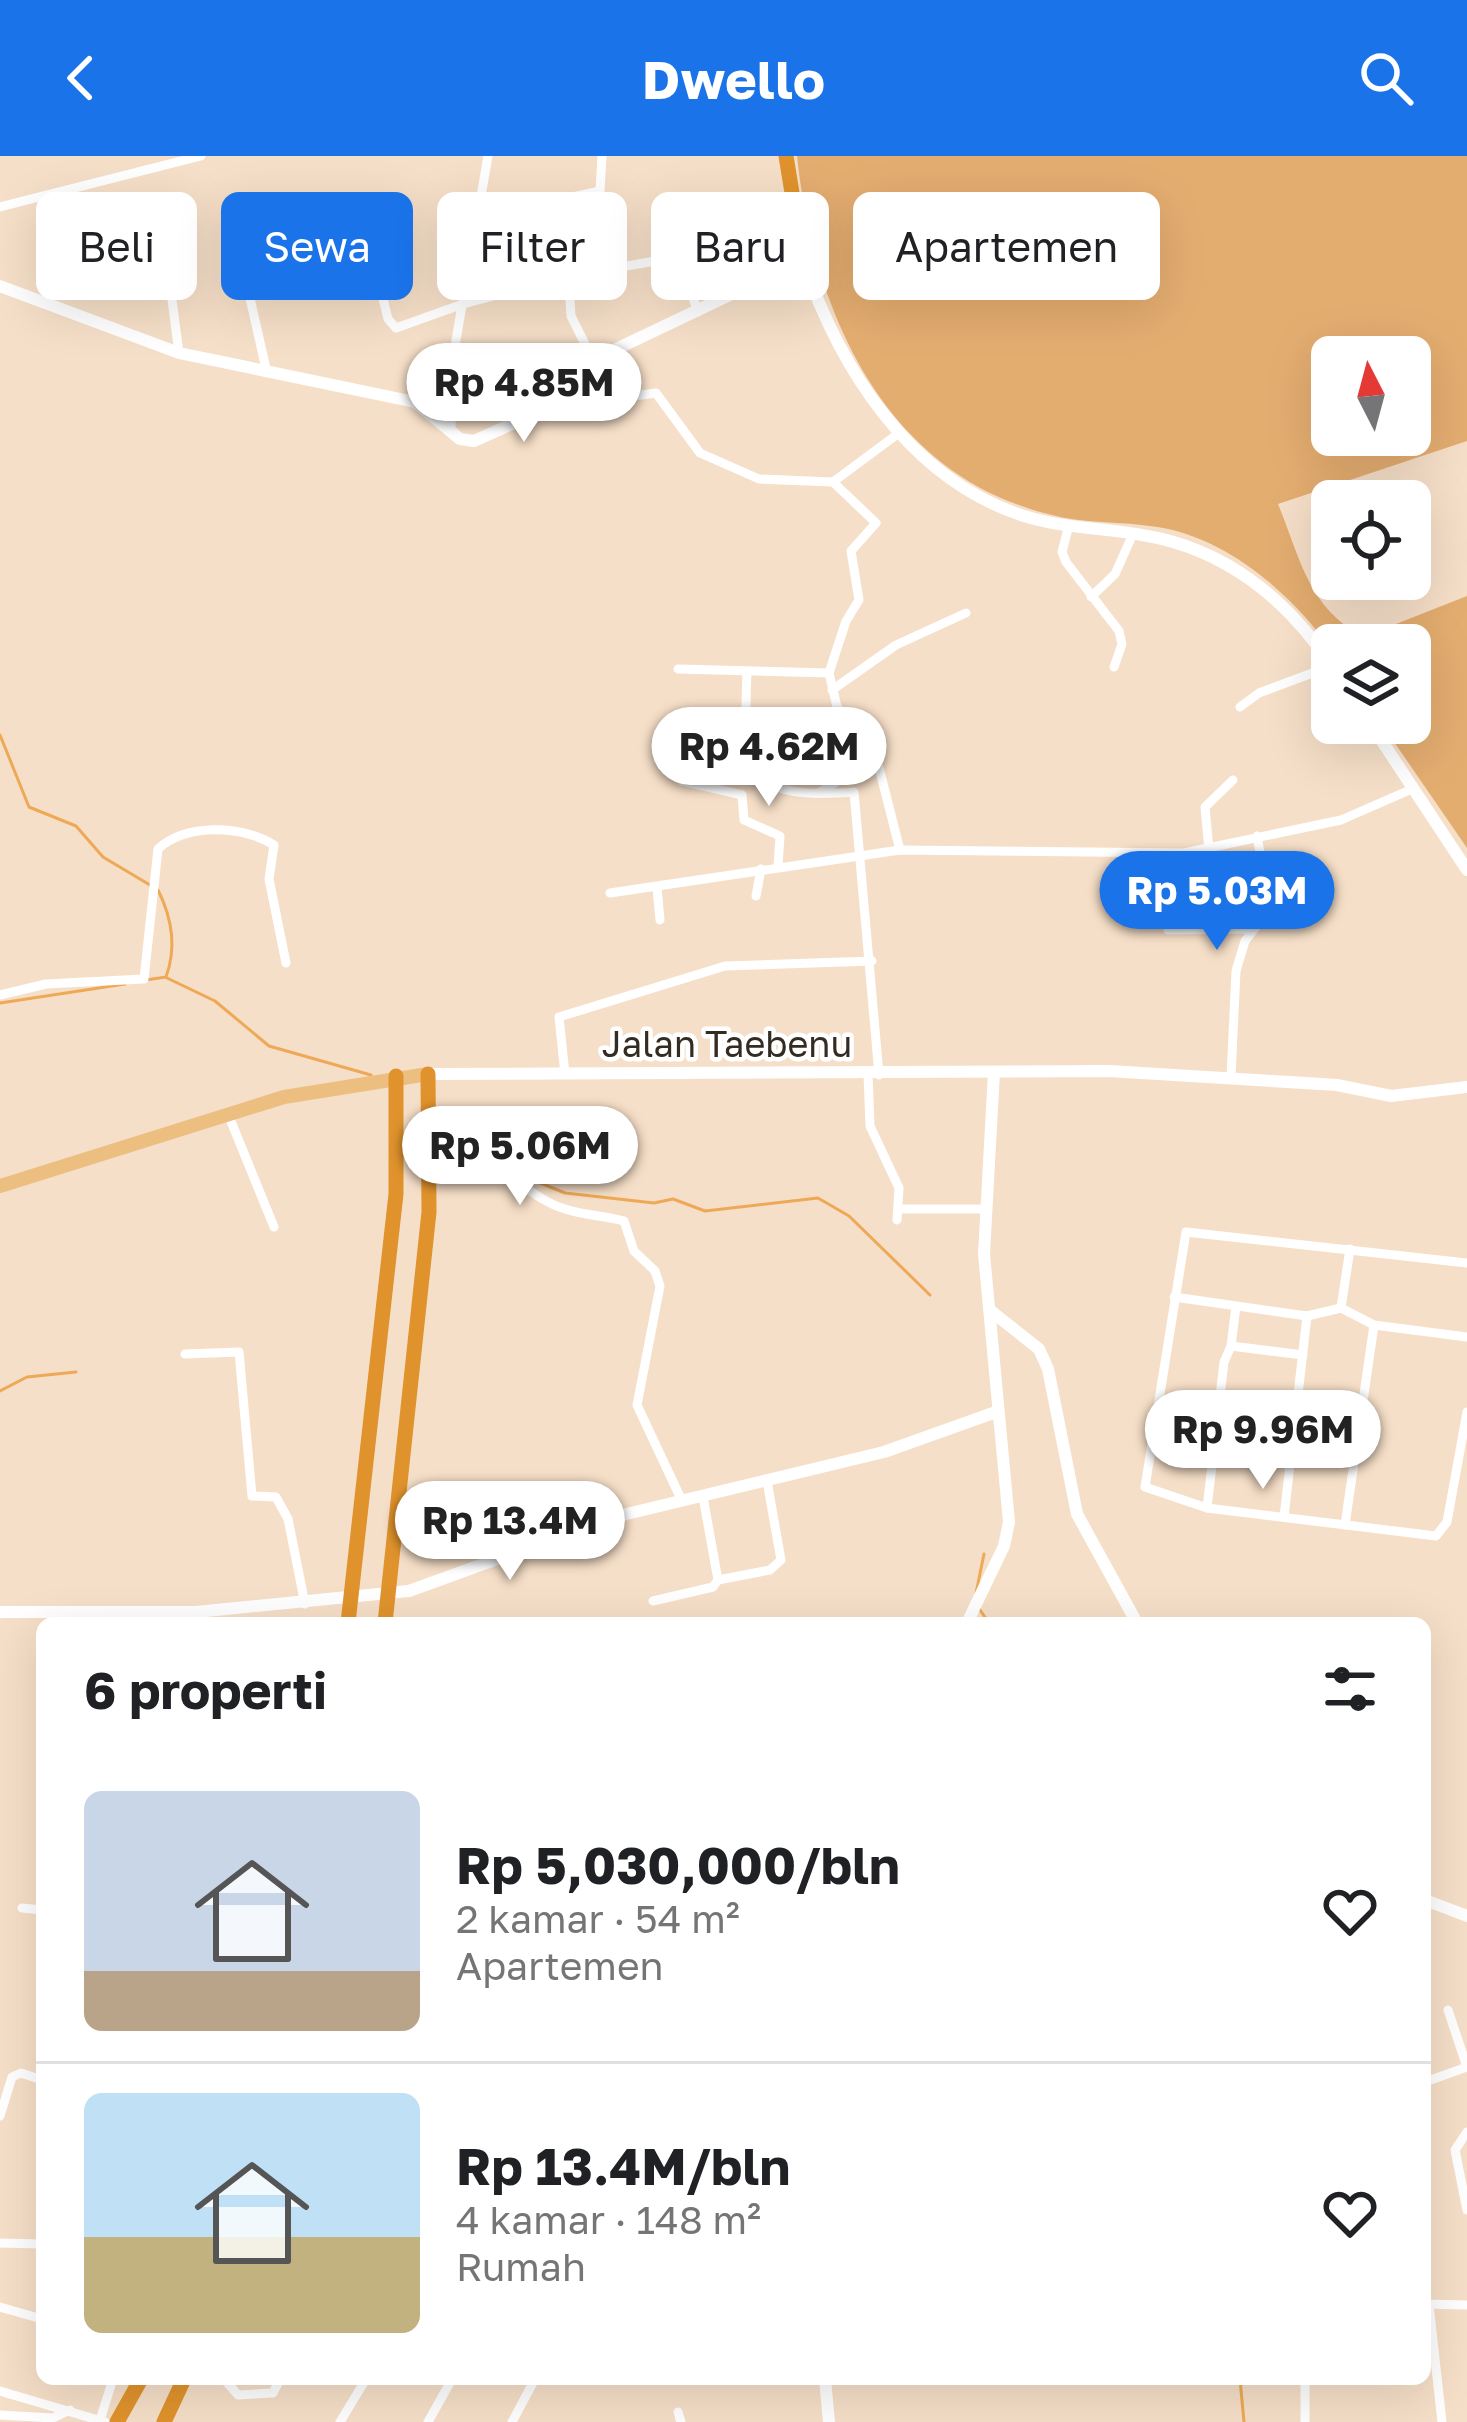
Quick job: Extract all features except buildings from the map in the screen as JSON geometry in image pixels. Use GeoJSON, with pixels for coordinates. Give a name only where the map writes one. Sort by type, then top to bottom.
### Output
{"type":"FeatureCollection","features":[{"type":"Feature","properties":{"kind":"highway"},"geometry":{"type":"LineString","coordinates":[[786,156],[792,192]]}},
{"type":"Feature","properties":{"kind":"highway"},"geometry":{"type":"LineString","coordinates":[[385,1617],[425,1257],[428,1073]]}},
{"type":"Feature","properties":{"kind":"highway"},"geometry":{"type":"LineString","coordinates":[[348,1617],[396,1193],[389,1077]]}},
{"type":"Feature","properties":{"kind":"highway"},"geometry":{"type":"LineString","coordinates":[[107,2421],[135,2385]]}},
{"type":"Feature","properties":{"kind":"highway"},"geometry":{"type":"LineString","coordinates":[[164,2422],[181,2385]]}},
{"type":"Feature","properties":{"kind":"main road","name":"Jalan Taebenu"},"geometry":{"type":"LineString","coordinates":[[0,1186],[227,1114],[349,1083],[428,1073]]}},
{"type":"Feature","properties":{"kind":"street"},"geometry":{"type":"LineString","coordinates":[[0,207],[172,159],[201,156]]}},
{"type":"Feature","properties":{"kind":"street"},"geometry":{"type":"LineString","coordinates":[[451,429],[452,363],[488,156]]}},
{"type":"Feature","properties":{"kind":"street"},"geometry":{"type":"LineString","coordinates":[[597,192],[602,156]]}},
{"type":"Feature","properties":{"kind":"street"},"geometry":{"type":"LineString","coordinates":[[627,266],[674,258],[698,312]]}},
{"type":"Feature","properties":{"kind":"street"},"geometry":{"type":"LineString","coordinates":[[0,286],[179,353],[415,402],[460,440],[488,438],[590,361],[722,300]]}},
{"type":"Feature","properties":{"kind":"street"},"geometry":{"type":"LineString","coordinates":[[172,300],[179,353]]}},
{"type":"Feature","properties":{"kind":"street"},"geometry":{"type":"LineString","coordinates":[[250,300],[267,373]]}},
{"type":"Feature","properties":{"kind":"street"},"geometry":{"type":"LineString","coordinates":[[385,300],[392,326],[408,327],[478,300]]}},
{"type":"Feature","properties":{"kind":"street"},"geometry":{"type":"LineString","coordinates":[[571,300],[571,316],[590,361],[615,397],[660,395],[700,454],[717,465],[772,481],[832,482],[899,433]]}},
{"type":"Feature","properties":{"kind":"street"},"geometry":{"type":"LineString","coordinates":[[819,300],[842,356],[899,433],[994,503],[1069,525],[1177,542],[1259,584],[1291,612],[1311,638]]}},
{"type":"Feature","properties":{"kind":"street"},"geometry":{"type":"LineString","coordinates":[[832,482],[876,523],[851,551],[860,600],[846,621],[830,674],[832,689],[837,707],[869,738],[900,850]]}},
{"type":"Feature","properties":{"kind":"street"},"geometry":{"type":"LineString","coordinates":[[1069,525],[1062,552],[1119,632],[1122,644],[1114,667]]}},
{"type":"Feature","properties":{"kind":"street"},"geometry":{"type":"LineString","coordinates":[[1091,597],[1115,574],[1132,534]]}},
{"type":"Feature","properties":{"kind":"street"},"geometry":{"type":"LineString","coordinates":[[832,689],[896,645],[966,613]]}},
{"type":"Feature","properties":{"kind":"street"},"geometry":{"type":"LineString","coordinates":[[678,669],[830,674]]}},
{"type":"Feature","properties":{"kind":"street"},"geometry":{"type":"LineString","coordinates":[[747,672],[748,758],[787,794],[854,792],[872,961],[870,1126],[896,1179],[898,1214],[987,1209]]}},
{"type":"Feature","properties":{"kind":"street"},"geometry":{"type":"LineString","coordinates":[[1240,707],[1259,693],[1311,674]]}},
{"type":"Feature","properties":{"kind":"street"},"geometry":{"type":"LineString","coordinates":[[1383,744],[1467,870]]}},
{"type":"Feature","properties":{"kind":"street"},"geometry":{"type":"LineString","coordinates":[[814,796],[877,758]]}},
{"type":"Feature","properties":{"kind":"street"},"geometry":{"type":"LineString","coordinates":[[1209,850],[1204,807],[1233,780]]}},
{"type":"Feature","properties":{"kind":"street"},"geometry":{"type":"LineString","coordinates":[[682,781],[742,795],[744,820],[780,836],[778,866]]}},
{"type":"Feature","properties":{"kind":"street"},"geometry":{"type":"LineString","coordinates":[[610,893],[900,850],[1161,854],[1209,850],[1341,820],[1412,789]]}},
{"type":"Feature","properties":{"kind":"street"},"geometry":{"type":"LineString","coordinates":[[0,995],[46,984],[146,977],[150,891],[158,849],[179,836],[218,830],[272,842],[273,916],[286,963]]}},
{"type":"Feature","properties":{"kind":"street"},"geometry":{"type":"LineString","coordinates":[[1231,1077],[1233,988],[1252,929],[1270,909],[1257,836]]}},
{"type":"Feature","properties":{"kind":"street"},"geometry":{"type":"LineString","coordinates":[[1161,854],[1168,930],[1252,929]]}},
{"type":"Feature","properties":{"kind":"street"},"geometry":{"type":"LineString","coordinates":[[756,896],[761,869]]}},
{"type":"Feature","properties":{"kind":"street"},"geometry":{"type":"LineString","coordinates":[[657,888],[660,920]]}},
{"type":"Feature","properties":{"kind":"street"},"geometry":{"type":"LineString","coordinates":[[566,1074],[559,1017],[725,966],[872,961]]}},
{"type":"Feature","properties":{"kind":"street"},"geometry":{"type":"LineString","coordinates":[[969,1617],[1008,1534],[984,1254],[994,1072]]}},
{"type":"Feature","properties":{"kind":"street","name":"Jalan Taebenu"},"geometry":{"type":"LineString","coordinates":[[428,1073],[994,1072],[1231,1077],[1337,1085],[1391,1096],[1467,1087]]}},
{"type":"Feature","properties":{"kind":"street"},"geometry":{"type":"LineString","coordinates":[[227,1114],[274,1228]]}},
{"type":"Feature","properties":{"kind":"street"},"geometry":{"type":"LineString","coordinates":[[429,1145],[452,1144],[489,1156],[549,1203],[624,1221],[634,1251],[655,1271],[660,1286],[640,1385],[640,1419],[682,1501]]}},
{"type":"Feature","properties":{"kind":"street"},"geometry":{"type":"LineString","coordinates":[[1467,1263],[1186,1232],[1144,1482],[1149,1492],[1207,1508],[1436,1536],[1443,1532],[1467,1413]]}},
{"type":"Feature","properties":{"kind":"street"},"geometry":{"type":"LineString","coordinates":[[1341,1308],[1350,1249]]}},
{"type":"Feature","properties":{"kind":"street"},"geometry":{"type":"LineString","coordinates":[[1174,1297],[1307,1316],[1341,1308],[1374,1325],[1467,1337]]}},
{"type":"Feature","properties":{"kind":"street"},"geometry":{"type":"LineString","coordinates":[[1207,1508],[1224,1362],[1232,1346],[1236,1306]]}},
{"type":"Feature","properties":{"kind":"street"},"geometry":{"type":"LineString","coordinates":[[991,1311],[1039,1349],[1048,1369],[1077,1514],[1134,1617]]}},
{"type":"Feature","properties":{"kind":"street"},"geometry":{"type":"LineString","coordinates":[[1283,1517],[1307,1316]]}},
{"type":"Feature","properties":{"kind":"street"},"geometry":{"type":"LineString","coordinates":[[1345,1525],[1374,1325]]}},
{"type":"Feature","properties":{"kind":"street"},"geometry":{"type":"LineString","coordinates":[[1232,1346],[1303,1355]]}},
{"type":"Feature","properties":{"kind":"street"},"geometry":{"type":"LineString","coordinates":[[185,1354],[239,1352],[252,1496],[276,1497],[285,1511],[305,1604]]}},
{"type":"Feature","properties":{"kind":"street"},"geometry":{"type":"LineString","coordinates":[[0,1612],[196,1612],[387,1594],[486,1567],[573,1530],[915,1442],[996,1412]]}},
{"type":"Feature","properties":{"kind":"street"},"geometry":{"type":"LineString","coordinates":[[653,1601],[779,1567],[766,1481]]}},
{"type":"Feature","properties":{"kind":"street"},"geometry":{"type":"LineString","coordinates":[[703,1497],[718,1580]]}},
{"type":"Feature","properties":{"kind":"street"},"geometry":{"type":"LineString","coordinates":[[1431,1902],[1467,1916]]}},
{"type":"Feature","properties":{"kind":"street"},"geometry":{"type":"LineString","coordinates":[[22,1908],[36,1909]]}},
{"type":"Feature","properties":{"kind":"street"},"geometry":{"type":"LineString","coordinates":[[1431,2080],[1467,2066],[1448,2009]]}},
{"type":"Feature","properties":{"kind":"street"},"geometry":{"type":"LineString","coordinates":[[0,2116],[12,2077],[21,2073],[36,2078]]}},
{"type":"Feature","properties":{"kind":"street"},"geometry":{"type":"LineString","coordinates":[[1467,2132],[1455,2150],[1467,2210]]}},
{"type":"Feature","properties":{"kind":"street"},"geometry":{"type":"LineString","coordinates":[[0,2243],[36,2245]]}},
{"type":"Feature","properties":{"kind":"street"},"geometry":{"type":"LineString","coordinates":[[1431,2304],[1467,2306]]}},
{"type":"Feature","properties":{"kind":"street"},"geometry":{"type":"LineString","coordinates":[[0,2307],[36,2317]]}},
{"type":"Feature","properties":{"kind":"street"},"geometry":{"type":"LineString","coordinates":[[1431,2335],[1442,2422]]}},
{"type":"Feature","properties":{"kind":"street"},"geometry":{"type":"LineString","coordinates":[[0,2391],[107,2421],[112,2385]]}},
{"type":"Feature","properties":{"kind":"street"},"geometry":{"type":"LineString","coordinates":[[229,2385],[238,2395],[260,2398],[273,2393],[277,2385]]}},
{"type":"Feature","properties":{"kind":"street"},"geometry":{"type":"LineString","coordinates":[[340,2422],[362,2385]]}},
{"type":"Feature","properties":{"kind":"street"},"geometry":{"type":"LineString","coordinates":[[428,2422],[449,2385]]}},
{"type":"Feature","properties":{"kind":"street"},"geometry":{"type":"LineString","coordinates":[[512,2422],[532,2385]]}},
{"type":"Feature","properties":{"kind":"street"},"geometry":{"type":"LineString","coordinates":[[826,2385],[830,2422]]}},
{"type":"Feature","properties":{"kind":"street"},"geometry":{"type":"LineString","coordinates":[[1305,2385],[1305,2422]]}},
{"type":"Feature","properties":{"kind":"street"},"geometry":{"type":"LineString","coordinates":[[0,2415],[53,2418],[70,2410]]}},
{"type":"Feature","properties":{"kind":"shaded area"},"geometry":{"type":"Polygon","coordinates":[[[797,156],[1467,156],[1467,441],[1431,453],[1431,336],[1311,336],[1311,456],[1422,456],[1350,480],[1311,480],[1311,493],[1278,504],[1311,585],[1311,600],[1321,600],[1343,624],[1311,624],[1256,572],[1183,533],[1048,514],[990,493],[941,462],[900,423],[867,377],[829,296],[829,192],[803,192],[797,156]]]}},
{"type":"Feature","properties":{"kind":"shaded area"},"geometry":{"type":"Polygon","coordinates":[[[1467,596],[1467,848],[1395,744],[1431,744],[1431,624],[1396,624],[1467,596]]]}},
{"type":"Feature","properties":{"kind":"waterway"},"geometry":{"type":"LineString","coordinates":[[0,735],[29,807],[76,826],[103,857],[150,885]]}},
{"type":"Feature","properties":{"kind":"waterway"},"geometry":{"type":"LineString","coordinates":[[146,980],[166,977],[171,955],[170,922],[158,890]]}},
{"type":"Feature","properties":{"kind":"waterway"},"geometry":{"type":"LineString","coordinates":[[167,978],[215,1001],[269,1046],[371,1075]]}},
{"type":"Feature","properties":{"kind":"waterway"},"geometry":{"type":"LineString","coordinates":[[0,1003],[125,984]]}},
{"type":"Feature","properties":{"kind":"waterway"},"geometry":{"type":"LineString","coordinates":[[457,1134],[496,1153],[528,1178],[565,1193],[654,1203],[673,1199],[705,1211],[818,1198],[849,1216],[930,1295]]}},
{"type":"Feature","properties":{"kind":"waterway"},"geometry":{"type":"LineString","coordinates":[[0,1391],[27,1377],[76,1372]]}},
{"type":"Feature","properties":{"kind":"waterway"},"geometry":{"type":"LineString","coordinates":[[976,1593],[984,1554]]}},
{"type":"Feature","properties":{"kind":"waterway"},"geometry":{"type":"LineString","coordinates":[[978,1607],[985,1617]]}},
{"type":"Feature","properties":{"kind":"waterway"},"geometry":{"type":"LineString","coordinates":[[1241,2385],[1244,2422]]}}]}
